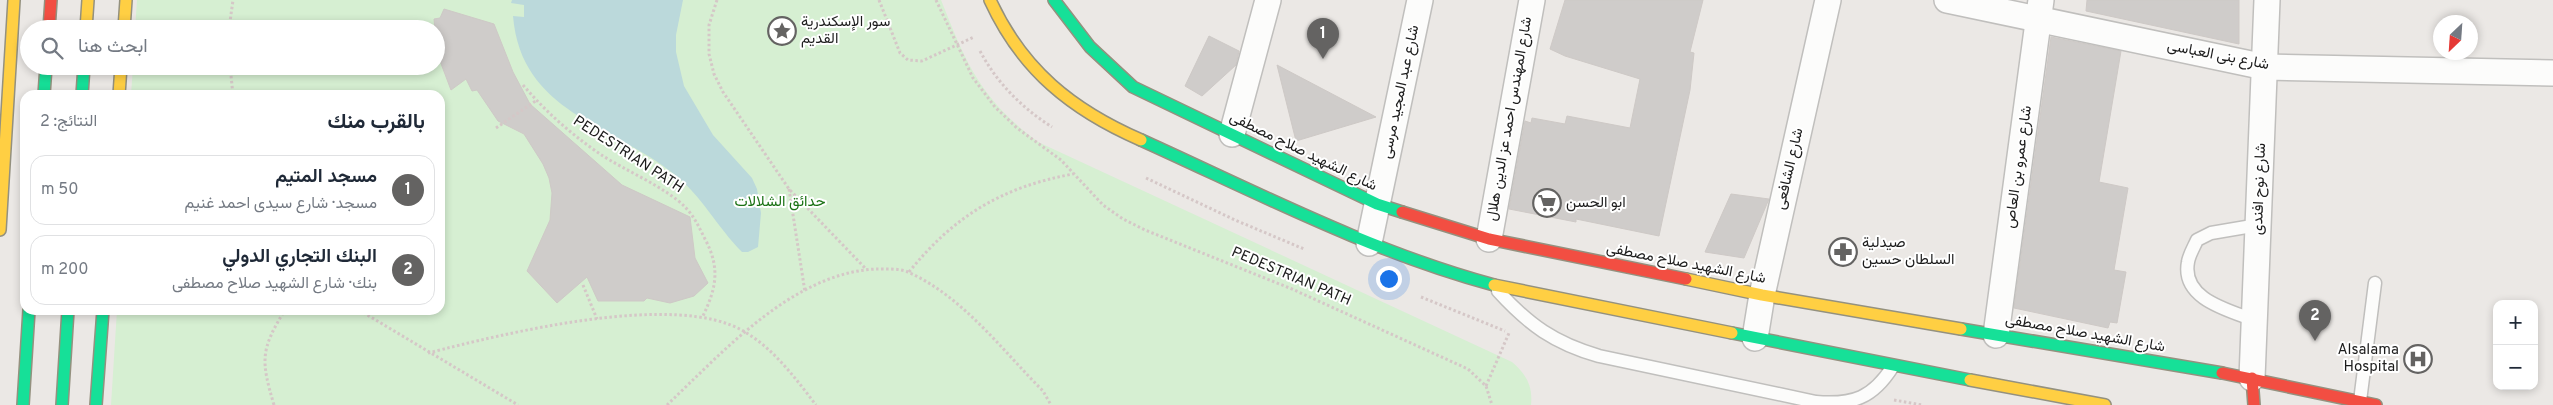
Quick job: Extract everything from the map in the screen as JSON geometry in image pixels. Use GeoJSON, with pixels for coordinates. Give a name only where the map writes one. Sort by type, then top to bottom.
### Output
{"type":"FeatureCollection","features":[{"type":"Feature","properties":{"kind":"main road"},"geometry":{"type":"LineString","coordinates":[[0,230],[14,0]]}},
{"type":"Feature","properties":{"kind":"main road"},"geometry":{"type":"LineString","coordinates":[[50,20],[51,0]]}},
{"type":"Feature","properties":{"kind":"main road"},"geometry":{"type":"LineString","coordinates":[[87,20],[88,0]]}},
{"type":"Feature","properties":{"kind":"main road"},"geometry":{"type":"LineString","coordinates":[[125,20],[126,0]]}},
{"type":"Feature","properties":{"kind":"main road"},"geometry":{"type":"LineString","coordinates":[[990,0],[1001,26],[1032,69],[1065,99],[1104,124],[1368,244],[1421,264],[1493,285],[1894,366],[2105,405]]}},
{"type":"Feature","properties":{"kind":"main road","name":"شارع الشهيد صلاح مصطفى"},"geometry":{"type":"LineString","coordinates":[[1054,0],[1075,32],[1102,61],[1133,87],[1377,204],[1489,239],[1762,294],[2252,378],[2376,405]]}},
{"type":"Feature","properties":{"kind":"main road"},"geometry":{"type":"LineString","coordinates":[[44,90],[45,75]]}},
{"type":"Feature","properties":{"kind":"main road"},"geometry":{"type":"LineString","coordinates":[[82,90],[83,75]]}},
{"type":"Feature","properties":{"kind":"main road"},"geometry":{"type":"LineString","coordinates":[[119,90],[120,75]]}},
{"type":"Feature","properties":{"kind":"main road"},"geometry":{"type":"LineString","coordinates":[[23,405],[29,315]]}},
{"type":"Feature","properties":{"kind":"main road"},"geometry":{"type":"LineString","coordinates":[[62,405],[68,315]]}},
{"type":"Feature","properties":{"kind":"main road"},"geometry":{"type":"LineString","coordinates":[[96,405],[103,315]]}},
{"type":"Feature","properties":{"kind":"main road"},"geometry":{"type":"LineString","coordinates":[[2252,378],[2254,405]]}},
{"type":"Feature","properties":{"kind":"street"},"geometry":{"type":"LineString","coordinates":[[1232,134],[1268,0]]}},
{"type":"Feature","properties":{"kind":"street","name":"شارع عبد المجيد مرسى"},"geometry":{"type":"LineString","coordinates":[[1368,244],[1420,0]]}},
{"type":"Feature","properties":{"kind":"street","name":"شارع المهندس احمد عز الدين هلال"},"geometry":{"type":"LineString","coordinates":[[1489,239],[1532,0]]}},
{"type":"Feature","properties":{"kind":"street","name":"شارع الشافعى"},"geometry":{"type":"LineString","coordinates":[[1755,338],[1762,294],[1828,0]]}},
{"type":"Feature","properties":{"kind":"street","name":"شارع بنى العباسى"},"geometry":{"type":"LineString","coordinates":[[1947,0],[2039,10],[2265,67],[2553,73]]}},
{"type":"Feature","properties":{"kind":"street","name":"شارع نوح افندى"},"geometry":{"type":"LineString","coordinates":[[2252,378],[2267,0]]}},
{"type":"Feature","properties":{"kind":"street","name":"شارع عمرو بن العاص"},"geometry":{"type":"LineString","coordinates":[[1996,335],[2039,10]]}},
{"type":"Feature","properties":{"kind":"lane"},"geometry":{"type":"LineString","coordinates":[[2254,320],[2209,302],[2191,284],[2188,262],[2197,240],[2211,233],[2258,225]]}},
{"type":"Feature","properties":{"kind":"lane"},"geometry":{"type":"LineString","coordinates":[[2360,402],[2375,283]]}},
{"type":"Feature","properties":{"kind":"lane"},"geometry":{"type":"LineString","coordinates":[[1493,285],[1526,320],[1548,336],[1573,348],[1598,356],[1816,402],[1834,404],[1852,402],[1868,395],[1880,385],[1894,366]]}},
{"type":"Feature","properties":{"kind":"path"},"geometry":{"type":"LineString","coordinates":[[230,20],[233,0]]}},
{"type":"Feature","properties":{"kind":"path"},"geometry":{"type":"LineString","coordinates":[[717,0],[709,25],[708,40],[714,74],[789,189],[866,270]]}},
{"type":"Feature","properties":{"kind":"path"},"geometry":{"type":"LineString","coordinates":[[880,0],[900,52],[908,60],[922,60],[1001,26]]}},
{"type":"Feature","properties":{"kind":"path","name":"PEDESTRIAN PATH"},"geometry":{"type":"LineString","coordinates":[[936,0],[956,46],[973,78],[995,107],[1017,128],[1051,152],[1103,205],[1123,219],[1292,289],[1468,369],[1486,386],[1492,405]]}},
{"type":"Feature","properties":{"kind":"path"},"geometry":{"type":"LineString","coordinates":[[231,75],[232,90]]}},
{"type":"Feature","properties":{"kind":"path","name":"PEDESTRIAN PATH"},"geometry":{"type":"LineString","coordinates":[[524,85],[570,132],[628,172],[670,195],[694,218],[710,248],[716,280],[712,299],[702,318]]}},
{"type":"Feature","properties":{"kind":"path"},"geometry":{"type":"LineString","coordinates":[[496,128],[537,100]]}},
{"type":"Feature","properties":{"kind":"path"},"geometry":{"type":"LineString","coordinates":[[908,272],[933,243],[969,213],[1019,188],[1046,179],[1073,174]]}},
{"type":"Feature","properties":{"kind":"path"},"geometry":{"type":"LineString","coordinates":[[789,189],[805,292]]}},
{"type":"Feature","properties":{"kind":"path"},"geometry":{"type":"LineString","coordinates":[[667,405],[745,332],[780,304],[831,279],[866,270],[908,272],[932,286],[967,314],[1043,391],[1051,405]]}},
{"type":"Feature","properties":{"kind":"path"},"geometry":{"type":"LineString","coordinates":[[583,285],[597,319]]}},
{"type":"Feature","properties":{"kind":"path"},"geometry":{"type":"LineString","coordinates":[[274,405],[266,377],[265,354],[270,333],[282,315]]}},
{"type":"Feature","properties":{"kind":"path"},"geometry":{"type":"LineString","coordinates":[[367,315],[518,405]]}},
{"type":"Feature","properties":{"kind":"path"},"geometry":{"type":"LineString","coordinates":[[428,353],[514,332],[597,319],[643,315],[702,318],[745,332],[772,354],[816,405]]}},
{"type":"Feature","properties":{"kind":"path"},"geometry":{"type":"LineString","coordinates":[[1486,386],[1509,333]]}},
{"type":"Feature","properties":{"kind":"green space","name":"حدائق الشلالات"},"geometry":{"type":"Polygon","coordinates":[[[137,0],[941,0],[959,43],[978,79],[1002,110],[1038,142],[1512,362],[1528,381],[1531,392],[1531,405],[111,405],[117,315],[445,315],[445,90],[131,90],[132,75],[445,75],[445,20],[136,20],[137,0]]]}},
{"type":"Feature","properties":{"kind":"water"},"geometry":{"type":"Polygon","coordinates":[[[512,0],[683,0],[676,35],[676,52],[684,86],[713,135],[752,178],[757,189],[761,213],[758,247],[748,252],[742,252],[693,192],[674,174],[650,157],[573,113],[551,95],[533,75],[520,49],[513,16],[524,17],[524,5],[511,3],[512,0]]]}},
{"type":"Feature","properties":{"kind":"building"},"geometry":{"type":"Polygon","coordinates":[[[1565,0],[1703,0],[1690,52],[1694,53],[1690,90],[1659,236],[1576,219],[1576,222],[1509,209],[1525,121],[1531,123],[1532,118],[1565,124],[1567,116],[1630,128],[1640,79],[1565,56],[1550,49],[1565,0]]]}},
{"type":"Feature","properties":{"kind":"building"},"geometry":{"type":"Polygon","coordinates":[[[2087,0],[2239,0],[2239,44],[2086,11],[2087,0]]]}},
{"type":"Feature","properties":{"kind":"building"},"geometry":{"type":"Polygon","coordinates":[[[444,9],[494,24],[513,72],[530,104],[622,185],[690,217],[695,258],[708,283],[694,296],[670,303],[647,298],[644,301],[598,301],[587,277],[557,303],[527,271],[550,220],[552,193],[549,178],[543,164],[524,134],[498,121],[477,90],[472,91],[466,79],[451,90],[445,74],[445,20],[434,20],[440,18],[444,9]]]}},
{"type":"Feature","properties":{"kind":"building"},"geometry":{"type":"Polygon","coordinates":[[[1209,36],[1239,51],[1236,65],[1202,96],[1185,86],[1209,36]]]}},
{"type":"Feature","properties":{"kind":"building"},"geometry":{"type":"Polygon","coordinates":[[[2051,37],[2121,51],[2099,182],[2128,188],[2114,270],[2126,272],[2117,323],[2110,322],[2108,328],[2014,308],[2051,37]]]}},
{"type":"Feature","properties":{"kind":"building"},"geometry":{"type":"Polygon","coordinates":[[[1277,65],[1376,117],[1296,141],[1277,65]]]}},
{"type":"Feature","properties":{"kind":"building"},"geometry":{"type":"Polygon","coordinates":[[[1731,194],[1769,199],[1744,258],[1705,252],[1731,194]]]}},
{"type":"Feature","properties":{"kind":"traffic: fast"},"geometry":{"type":"LineString","coordinates":[[1054,0],[1090,47],[1133,87],[1377,204],[1402,212]]}},
{"type":"Feature","properties":{"kind":"traffic: fast"},"geometry":{"type":"LineString","coordinates":[[44,90],[45,75]]}},
{"type":"Feature","properties":{"kind":"traffic: fast"},"geometry":{"type":"LineString","coordinates":[[82,90],[83,75]]}},
{"type":"Feature","properties":{"kind":"traffic: fast"},"geometry":{"type":"LineString","coordinates":[[1141,140],[1314,220],[1403,256],[1494,285]]}},
{"type":"Feature","properties":{"kind":"traffic: fast"},"geometry":{"type":"LineString","coordinates":[[23,405],[29,315]]}},
{"type":"Feature","properties":{"kind":"traffic: fast"},"geometry":{"type":"LineString","coordinates":[[62,405],[68,315]]}},
{"type":"Feature","properties":{"kind":"traffic: fast"},"geometry":{"type":"LineString","coordinates":[[96,405],[103,315]]}},
{"type":"Feature","properties":{"kind":"traffic: fast"},"geometry":{"type":"LineString","coordinates":[[1961,329],[2222,373]]}},
{"type":"Feature","properties":{"kind":"traffic: fast"},"geometry":{"type":"LineString","coordinates":[[1732,333],[1970,380]]}},
{"type":"Feature","properties":{"kind":"traffic: slow"},"geometry":{"type":"LineString","coordinates":[[0,230],[14,0]]}},
{"type":"Feature","properties":{"kind":"traffic: slow"},"geometry":{"type":"LineString","coordinates":[[87,20],[88,0]]}},
{"type":"Feature","properties":{"kind":"traffic: slow"},"geometry":{"type":"LineString","coordinates":[[125,20],[126,0]]}},
{"type":"Feature","properties":{"kind":"traffic: slow"},"geometry":{"type":"LineString","coordinates":[[990,0],[1017,47],[1052,85],[1071,101],[1093,115],[1141,140]]}},
{"type":"Feature","properties":{"kind":"traffic: slow"},"geometry":{"type":"LineString","coordinates":[[119,90],[120,75]]}},
{"type":"Feature","properties":{"kind":"traffic: slow"},"geometry":{"type":"LineString","coordinates":[[1686,279],[1762,295],[1961,329]]}},
{"type":"Feature","properties":{"kind":"traffic: slow"},"geometry":{"type":"LineString","coordinates":[[1494,285],[1732,333]]}},
{"type":"Feature","properties":{"kind":"traffic: slow"},"geometry":{"type":"LineString","coordinates":[[1970,380],[2105,405]]}},
{"type":"Feature","properties":{"kind":"traffic: jam"},"geometry":{"type":"LineString","coordinates":[[50,20],[51,0]]}},
{"type":"Feature","properties":{"kind":"traffic: jam"},"geometry":{"type":"LineString","coordinates":[[1402,212],[1489,239],[1686,279]]}},
{"type":"Feature","properties":{"kind":"traffic: jam"},"geometry":{"type":"LineString","coordinates":[[2222,373],[2376,405]]}},
{"type":"Feature","properties":{"kind":"traffic: jam"},"geometry":{"type":"LineString","coordinates":[[2252,378],[2254,405]]}},
{"type":"Feature","properties":{"kind":"place","name":"سور الإسكندرية القديم"},"geometry":{"type":"Point","coordinates":[782,31]}},
{"type":"Feature","properties":{"kind":"place","name":"مسجد المتيم"},"geometry":{"type":"Point","coordinates":[1323,59]}},
{"type":"Feature","properties":{"kind":"place","name":"ابو الحسن"},"geometry":{"type":"Point","coordinates":[1547,203]}},
{"type":"Feature","properties":{"kind":"place","name":"صيدلية السلطان حسين"},"geometry":{"type":"Point","coordinates":[1843,252]}},
{"type":"Feature","properties":{"kind":"place","name":"البنك التجاري الدولي"},"geometry":{"type":"Point","coordinates":[2315,341]}},
{"type":"Feature","properties":{"kind":"place","name":"Alsalama Hospital"},"geometry":{"type":"Point","coordinates":[2418,359]}}]}
